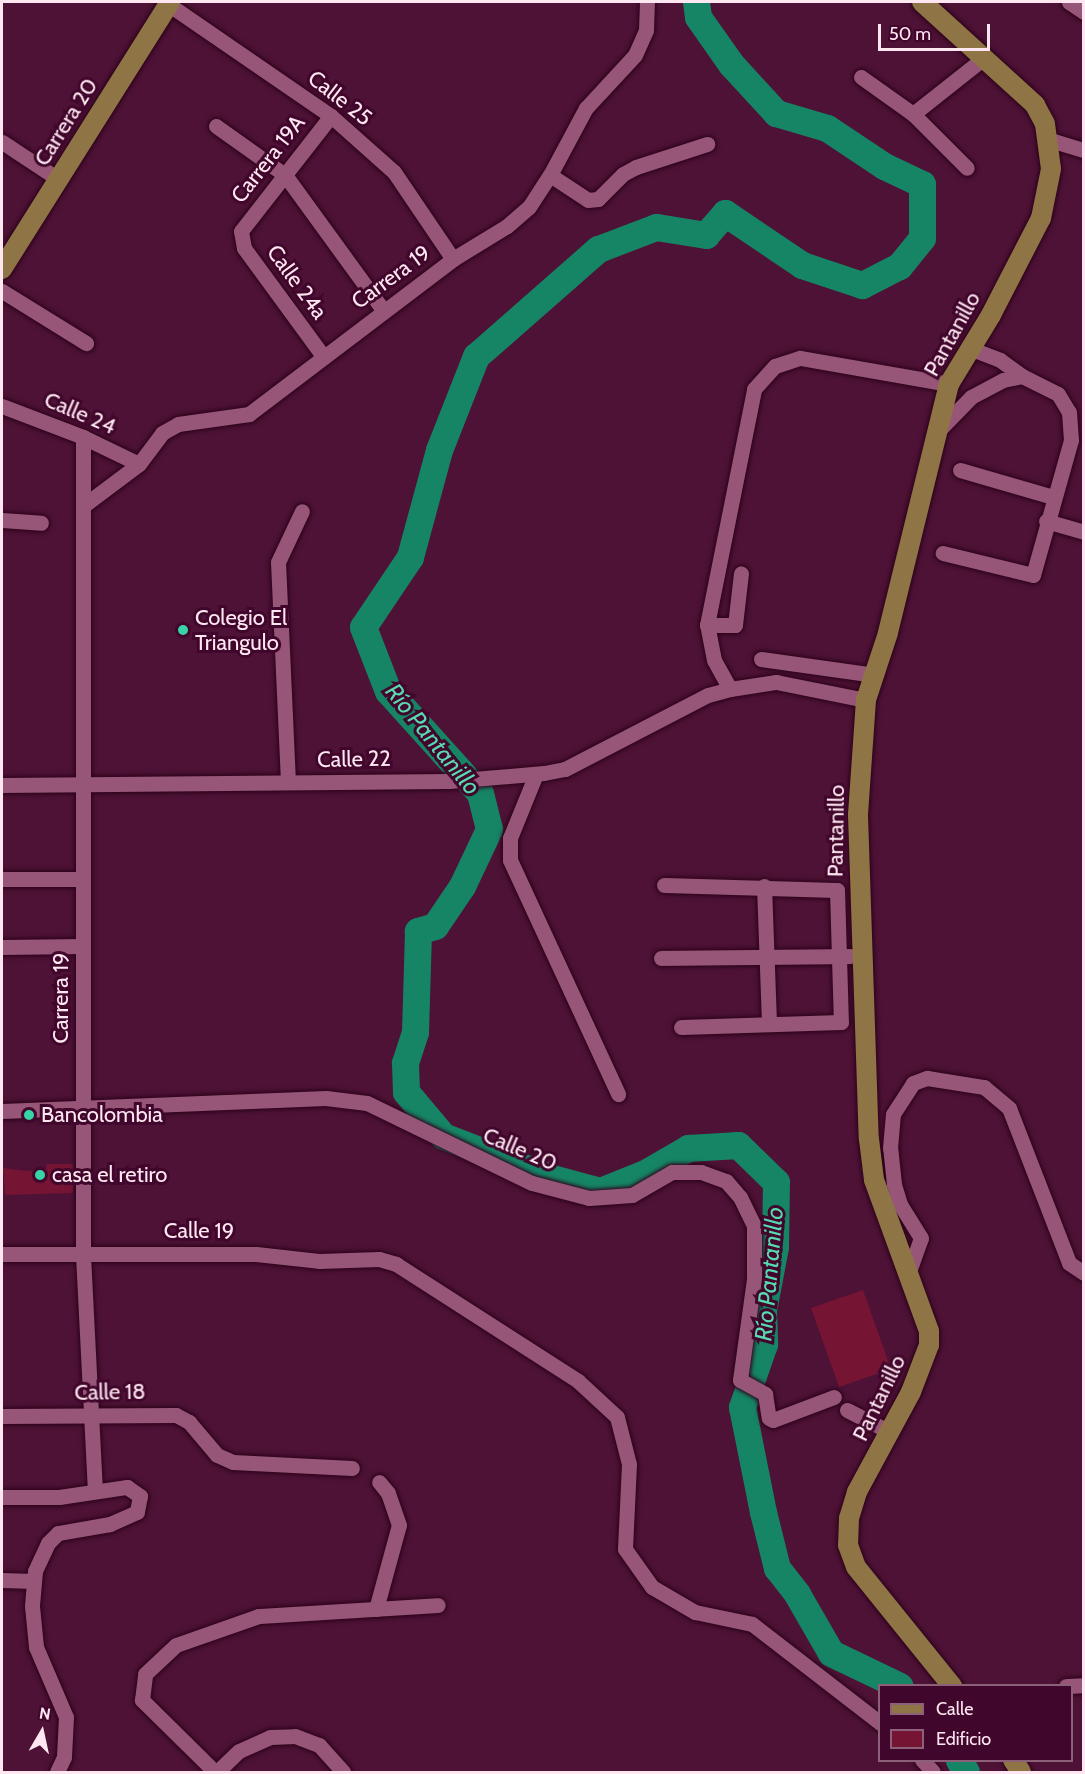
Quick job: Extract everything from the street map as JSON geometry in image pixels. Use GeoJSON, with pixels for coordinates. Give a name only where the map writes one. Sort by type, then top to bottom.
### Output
{"type":"FeatureCollection","features":[{"type":"Feature","properties":{"kind":"main road","name":"Pantanillo"},"geometry":{"type":"LineString","coordinates":[[922,2],[1035,105],[1045,124],[1051,169],[1041,218],[991,315],[949,384],[934,435],[875,675],[866,700],[858,815],[868,1139],[874,1180],[907,1276],[929,1331],[929,1345],[920,1374],[857,1492],[849,1518],[848,1545],[856,1567],[950,1684]]}},
{"type":"Feature","properties":{"kind":"main road","name":"Carrera 20"},"geometry":{"type":"LineString","coordinates":[[2,269],[169,3]]}},
{"type":"Feature","properties":{"kind":"street","name":"Carrera 19"},"geometry":{"type":"LineString","coordinates":[[83,506],[139,464],[162,433],[178,424],[249,414],[383,310],[453,259],[507,226],[529,207],[550,175],[586,108],[642,44],[646,30],[647,2]]}},
{"type":"Feature","properties":{"kind":"street"},"geometry":{"type":"LineString","coordinates":[[1069,2],[1083,12]]}},
{"type":"Feature","properties":{"kind":"street","name":"Calle 25"},"geometry":{"type":"LineString","coordinates":[[169,3],[331,116],[394,172],[453,259]]}},
{"type":"Feature","properties":{"kind":"street"},"geometry":{"type":"LineString","coordinates":[[912,114],[984,58]]}},
{"type":"Feature","properties":{"kind":"street"},"geometry":{"type":"LineString","coordinates":[[861,77],[912,114],[967,168]]}},
{"type":"Feature","properties":{"kind":"street","name":"Carrera 19A"},"geometry":{"type":"LineString","coordinates":[[242,231],[331,116]]}},
{"type":"Feature","properties":{"kind":"street"},"geometry":{"type":"LineString","coordinates":[[216,126],[285,175],[383,310]]}},
{"type":"Feature","properties":{"kind":"street"},"geometry":{"type":"LineString","coordinates":[[1047,139],[1083,150]]}},
{"type":"Feature","properties":{"kind":"street"},"geometry":{"type":"LineString","coordinates":[[2,142],[58,179]]}},
{"type":"Feature","properties":{"kind":"street"},"geometry":{"type":"LineString","coordinates":[[550,175],[588,200],[598,199],[623,174],[636,167],[707,144]]}},
{"type":"Feature","properties":{"kind":"street","name":"Calle 24a"},"geometry":{"type":"LineString","coordinates":[[242,231],[244,248],[323,356]]}},
{"type":"Feature","properties":{"kind":"street"},"geometry":{"type":"LineString","coordinates":[[2,291],[86,343]]}},
{"type":"Feature","properties":{"kind":"street"},"geometry":{"type":"LineString","coordinates":[[942,553],[1033,575],[1046,521],[1071,440],[1069,412],[1058,394],[1022,376],[1000,360],[969,348]]}},
{"type":"Feature","properties":{"kind":"street"},"geometry":{"type":"LineString","coordinates":[[730,689],[714,660],[707,625],[754,389],[775,366],[800,358],[949,384]]}},
{"type":"Feature","properties":{"kind":"street"},"geometry":{"type":"LineString","coordinates":[[934,435],[971,397],[1004,380],[1022,376]]}},
{"type":"Feature","properties":{"kind":"street","name":"Calle 24"},"geometry":{"type":"LineString","coordinates":[[2,405],[83,437],[139,464]]}},
{"type":"Feature","properties":{"kind":"street","name":"Carrera 19"},"geometry":{"type":"LineString","coordinates":[[83,437],[83,1255],[95,1490]]}},
{"type":"Feature","properties":{"kind":"street"},"geometry":{"type":"LineString","coordinates":[[960,470],[1053,497]]}},
{"type":"Feature","properties":{"kind":"street"},"geometry":{"type":"LineString","coordinates":[[288,782],[278,562],[302,510]]}},
{"type":"Feature","properties":{"kind":"street"},"geometry":{"type":"LineString","coordinates":[[2,520],[41,523]]}},
{"type":"Feature","properties":{"kind":"street"},"geometry":{"type":"LineString","coordinates":[[1046,521],[1083,532]]}},
{"type":"Feature","properties":{"kind":"street"},"geometry":{"type":"LineString","coordinates":[[707,625],[735,625],[741,573]]}},
{"type":"Feature","properties":{"kind":"street"},"geometry":{"type":"LineString","coordinates":[[760,659],[875,675]]}},
{"type":"Feature","properties":{"kind":"street"},"geometry":{"type":"LineString","coordinates":[[708,695],[714,660]]}},
{"type":"Feature","properties":{"kind":"street","name":"Calle 22"},"geometry":{"type":"LineString","coordinates":[[2,785],[449,781],[516,776],[565,769],[708,695],[730,689],[776,682],[866,700]]}},
{"type":"Feature","properties":{"kind":"street"},"geometry":{"type":"LineString","coordinates":[[536,774],[510,838],[510,860],[618,1095]]}},
{"type":"Feature","properties":{"kind":"street"},"geometry":{"type":"LineString","coordinates":[[2,879],[83,879]]}},
{"type":"Feature","properties":{"kind":"street"},"geometry":{"type":"LineString","coordinates":[[664,885],[764,886],[837,890],[841,1022],[769,1022],[681,1027]]}},
{"type":"Feature","properties":{"kind":"street"},"geometry":{"type":"LineString","coordinates":[[764,886],[769,1022]]}},
{"type":"Feature","properties":{"kind":"street"},"geometry":{"type":"LineString","coordinates":[[2,947],[83,946]]}},
{"type":"Feature","properties":{"kind":"street"},"geometry":{"type":"LineString","coordinates":[[661,958],[864,955]]}},
{"type":"Feature","properties":{"kind":"street"},"geometry":{"type":"LineString","coordinates":[[907,1276],[921,1238],[900,1204],[894,1184],[890,1148],[893,1114],[912,1083],[927,1078],[984,1087],[1009,1108],[1069,1263],[1083,1273]]}},
{"type":"Feature","properties":{"kind":"street","name":"Calle 20"},"geometry":{"type":"LineString","coordinates":[[2,1111],[83,1110],[327,1098],[367,1103],[532,1183],[589,1198],[632,1195],[672,1172],[701,1172],[726,1181],[740,1197],[754,1226],[754,1279],[740,1380],[765,1394],[769,1418],[773,1420],[834,1398]]}},
{"type":"Feature","properties":{"kind":"street","name":"Calle 19"},"geometry":{"type":"LineString","coordinates":[[2,1254],[256,1254],[319,1261],[379,1259],[396,1264],[579,1382],[617,1417],[629,1464],[625,1549],[652,1587],[695,1611],[752,1624],[878,1722]]}},
{"type":"Feature","properties":{"kind":"street"},"geometry":{"type":"LineString","coordinates":[[847,1410],[890,1432]]}},
{"type":"Feature","properties":{"kind":"street","name":"Calle 18"},"geometry":{"type":"LineString","coordinates":[[2,1416],[176,1415],[189,1422],[205,1445],[233,1462],[352,1468]]}},
{"type":"Feature","properties":{"kind":"street"},"geometry":{"type":"LineString","coordinates":[[376,1609],[399,1525],[388,1493],[379,1482]]}},
{"type":"Feature","properties":{"kind":"street"},"geometry":{"type":"LineString","coordinates":[[2,1497],[59,1497],[127,1487],[140,1496],[137,1512],[110,1524],[58,1533],[48,1543],[34,1581],[36,1647],[66,1717],[64,1757],[57,1773]]}},
{"type":"Feature","properties":{"kind":"street"},"geometry":{"type":"LineString","coordinates":[[2,1580],[34,1581]]}},
{"type":"Feature","properties":{"kind":"street"},"geometry":{"type":"LineString","coordinates":[[343,1773],[319,1745],[295,1736],[270,1737],[239,1751],[216,1773],[142,1700],[145,1674],[158,1659],[176,1645],[259,1616],[438,1605]]}},
{"type":"Feature","properties":{"kind":"building","name":"casa el retiro"},"geometry":{"type":"Polygon","coordinates":[[[47,1164],[73,1164],[73,1193],[5,1195],[3,1168],[27,1171],[46,1169],[47,1164]]]}},
{"type":"Feature","properties":{"kind":"building"},"geometry":{"type":"Polygon","coordinates":[[[863,1290],[891,1369],[839,1387],[811,1308],[863,1290]]]}},
{"type":"Feature","properties":{"kind":"waterway","name":"Río Pantanillo"},"geometry":{"type":"LineString","coordinates":[[696,2],[698,17],[731,64],[776,113],[827,128],[884,166],[922,184],[922,238],[899,266],[862,285],[802,265],[725,213],[706,235],[656,227],[598,249],[476,356],[439,450],[410,557],[363,627],[388,691],[480,793],[489,829],[462,886],[435,926],[418,931],[415,1032],[405,1063],[406,1092],[443,1136],[552,1178],[600,1191],[647,1172],[688,1148],[738,1145],[776,1182],[775,1247],[763,1310],[764,1344],[742,1407],[763,1512],[777,1568],[797,1594],[831,1653],[896,1684]]}},
{"type":"Feature","properties":{"kind":"waterway","name":"Río Pantanillo"},"geometry":{"type":"LineString","coordinates":[[960,1762],[966,1772]]}},
{"type":"Feature","properties":{"kind":"place","name":"Colegio El Triangulo"},"geometry":{"type":"Point","coordinates":[183,630]}},
{"type":"Feature","properties":{"kind":"place","name":"Bancolombia"},"geometry":{"type":"Point","coordinates":[29,1115]}},
{"type":"Feature","properties":{"kind":"place","name":"casa el retiro"},"geometry":{"type":"Point","coordinates":[40,1175]}}]}
